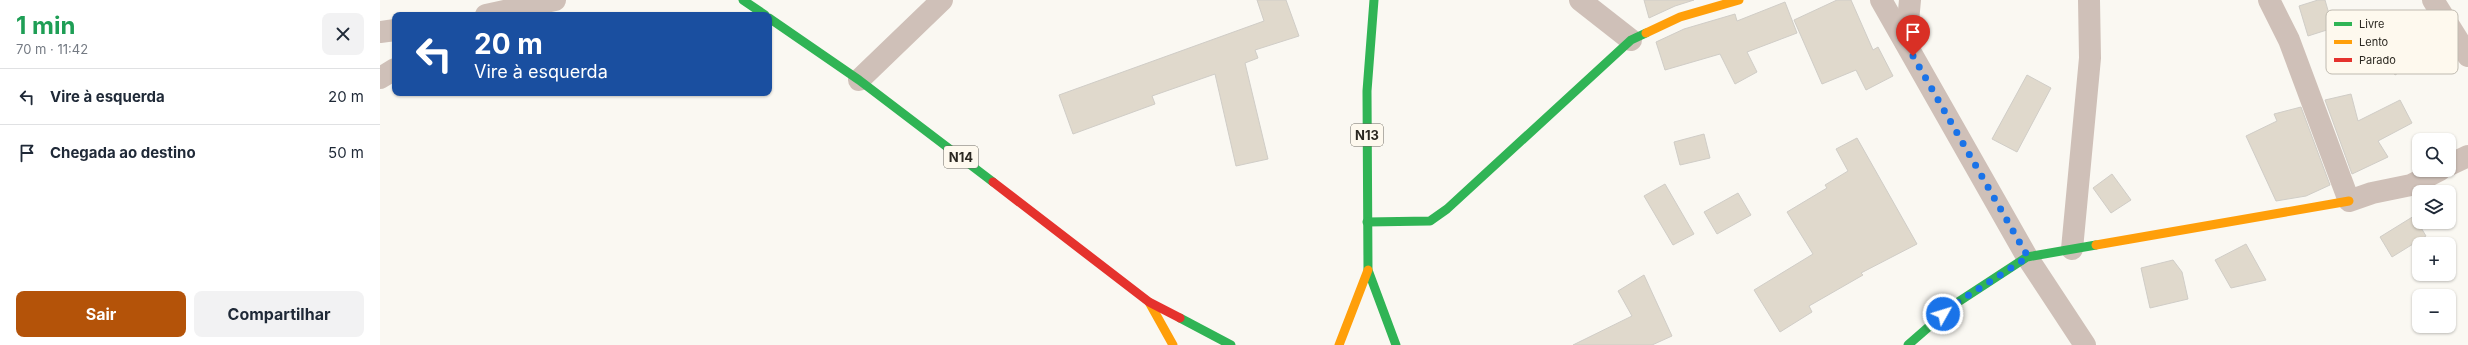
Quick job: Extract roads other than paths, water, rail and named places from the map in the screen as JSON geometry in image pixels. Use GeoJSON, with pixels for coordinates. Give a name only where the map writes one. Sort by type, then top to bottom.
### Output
{"type":"FeatureCollection","features":[{"type":"Feature","properties":{"kind":"main road"},"geometry":{"type":"LineString","coordinates":[[743,0],[761,12]]}},
{"type":"Feature","properties":{"kind":"main road","name":"N13"},"geometry":{"type":"LineString","coordinates":[[1374,0],[1367,91],[1368,270],[1396,345]]}},
{"type":"Feature","properties":{"kind":"main road"},"geometry":{"type":"LineString","coordinates":[[1368,222],[1411,224],[1430,220],[1447,209],[1631,40],[1680,17],[1739,0]]}},
{"type":"Feature","properties":{"kind":"main road","name":"N14"},"geometry":{"type":"LineString","coordinates":[[772,20],[859,80],[1149,302],[1231,345]]}},
{"type":"Feature","properties":{"kind":"main road"},"geometry":{"type":"LineString","coordinates":[[1908,345],[1955,304],[2028,257],[2349,201]]}},
{"type":"Feature","properties":{"kind":"main road","name":"N13"},"geometry":{"type":"LineString","coordinates":[[1339,345],[1368,270]]}},
{"type":"Feature","properties":{"kind":"main road","name":"N14"},"geometry":{"type":"LineString","coordinates":[[1149,302],[1173,345]]}},
{"type":"Feature","properties":{"kind":"street"},"geometry":{"type":"LineString","coordinates":[[500,12],[555,0]]}},
{"type":"Feature","properties":{"kind":"street"},"geometry":{"type":"LineString","coordinates":[[859,80],[942,0]]}},
{"type":"Feature","properties":{"kind":"street"},"geometry":{"type":"LineString","coordinates":[[1580,0],[1631,40]]}},
{"type":"Feature","properties":{"kind":"street"},"geometry":{"type":"LineString","coordinates":[[1881,0],[2028,257],[2085,345]]}},
{"type":"Feature","properties":{"kind":"street"},"geometry":{"type":"LineString","coordinates":[[1906,43],[1910,0]]}},
{"type":"Feature","properties":{"kind":"street"},"geometry":{"type":"LineString","coordinates":[[2072,249],[2090,58],[2090,0]]}},
{"type":"Feature","properties":{"kind":"street"},"geometry":{"type":"LineString","coordinates":[[2269,0],[2289,40],[2349,201],[2372,193],[2411,185],[2426,177]]}},
{"type":"Feature","properties":{"kind":"street"},"geometry":{"type":"LineString","coordinates":[[2433,0],[2439,10]]}},
{"type":"Feature","properties":{"kind":"street"},"geometry":{"type":"LineString","coordinates":[[380,32],[392,30]]}},
{"type":"Feature","properties":{"kind":"street"},"geometry":{"type":"LineString","coordinates":[[2458,40],[2468,56]]}},
{"type":"Feature","properties":{"kind":"street"},"geometry":{"type":"LineString","coordinates":[[380,78],[392,71]]}},
{"type":"Feature","properties":{"kind":"street"},"geometry":{"type":"LineString","coordinates":[[2456,162],[2468,156]]}}]}
